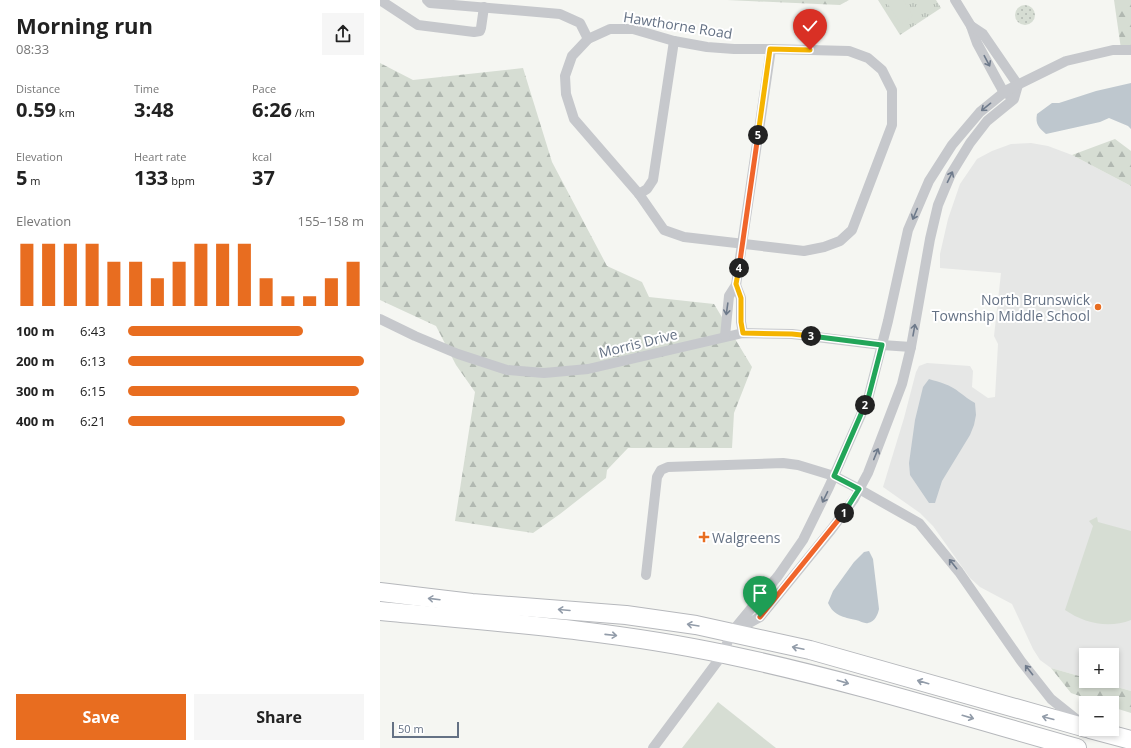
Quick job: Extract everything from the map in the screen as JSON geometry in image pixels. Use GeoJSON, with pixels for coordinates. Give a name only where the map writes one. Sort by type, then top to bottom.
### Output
{"type":"FeatureCollection","features":[{"type":"Feature","properties":{"kind":"highway"},"geometry":{"type":"LineString","coordinates":[[380,592],[472,603],[626,615],[696,625],[810,650],[1079,725]]}},
{"type":"Feature","properties":{"kind":"highway"},"geometry":{"type":"LineString","coordinates":[[380,610],[625,636],[723,654],[831,679],[1077,748]]}},
{"type":"Feature","properties":{"kind":"highway"},"geometry":{"type":"LineString","coordinates":[[1116,736],[1131,740]]}},
{"type":"Feature","properties":{"kind":"street"},"geometry":{"type":"LineString","coordinates":[[380,0],[418,25],[474,32],[480,31],[484,7]]}},
{"type":"Feature","properties":{"kind":"street"},"geometry":{"type":"LineString","coordinates":[[427,0],[430,3],[560,14],[580,23],[588,39]]}},
{"type":"Feature","properties":{"kind":"street"},"geometry":{"type":"LineString","coordinates":[[955,0],[971,26],[977,43],[996,80],[1002,89],[1014,99]]}},
{"type":"Feature","properties":{"kind":"street"},"geometry":{"type":"LineString","coordinates":[[971,26],[983,34],[1018,85]]}},
{"type":"Feature","properties":{"kind":"street","name":"Hawthorne Road"},"geometry":{"type":"LineString","coordinates":[[610,29],[632,29],[674,41],[707,47],[734,49],[849,51],[868,58],[882,70],[892,90],[892,125],[852,230],[840,241],[824,247],[804,251],[742,245],[684,237],[664,230],[639,194],[574,119],[566,94],[565,76],[572,56],[588,39],[610,29]]}},
{"type":"Feature","properties":{"kind":"street"},"geometry":{"type":"LineString","coordinates":[[639,194],[647,189],[653,180],[674,41]]}},
{"type":"Feature","properties":{"kind":"street"},"geometry":{"type":"LineString","coordinates":[[725,336],[729,296],[736,284],[770,49]]}},
{"type":"Feature","properties":{"kind":"street"},"geometry":{"type":"LineString","coordinates":[[653,748],[723,654],[731,633],[778,576],[803,540],[834,476],[868,399],[908,230],[929,181],[952,145],[980,112],[1005,92],[1018,85],[1066,61],[1113,50],[1131,50]]}},
{"type":"Feature","properties":{"kind":"street"},"geometry":{"type":"LineString","coordinates":[[731,633],[760,617],[831,530],[854,499],[876,452],[900,391],[911,347],[930,239],[938,205],[951,174],[970,143],[988,121],[1014,99],[1018,85]]}},
{"type":"Feature","properties":{"kind":"street"},"geometry":{"type":"LineString","coordinates":[[736,284],[741,298],[741,322],[743,333]]}},
{"type":"Feature","properties":{"kind":"street","name":"Morris Drive"},"geometry":{"type":"LineString","coordinates":[[380,319],[458,354],[508,370],[544,374],[588,369],[743,333],[792,334],[911,347]]}},
{"type":"Feature","properties":{"kind":"street"},"geometry":{"type":"LineString","coordinates":[[646,575],[657,477],[661,470],[668,467],[783,463],[798,465],[834,476],[919,523],[959,572],[1021,661],[1051,699],[1079,721]]}},
{"type":"Feature","properties":{"kind":"shaded area"},"geometry":{"type":"Polygon","coordinates":[[[1131,83],[1131,129],[1128,126],[1109,118],[1100,122],[1046,134],[1038,126],[1037,114],[1052,103],[1059,103],[1096,91],[1131,83]]]}},
{"type":"Feature","properties":{"kind":"shaded area"},"geometry":{"type":"Polygon","coordinates":[[[1031,143],[1048,146],[1072,155],[1131,186],[1131,691],[1119,688],[1119,648],[1079,648],[1079,676],[1051,668],[1040,660],[1033,649],[1012,604],[980,587],[970,578],[933,526],[920,513],[883,487],[919,366],[927,363],[970,366],[973,371],[972,387],[988,398],[995,397],[998,344],[994,336],[1001,273],[940,268],[940,254],[948,219],[960,184],[977,159],[992,151],[1011,144],[1031,143]]]}},
{"type":"Feature","properties":{"kind":"shaded area"},"geometry":{"type":"Polygon","coordinates":[[[929,379],[952,387],[975,403],[976,415],[970,435],[942,481],[935,503],[929,503],[910,475],[909,463],[915,420],[923,387],[929,379]]]}},
{"type":"Feature","properties":{"kind":"shaded area"},"geometry":{"type":"Polygon","coordinates":[[[869,551],[873,559],[879,609],[874,619],[870,622],[864,623],[839,615],[833,611],[828,603],[833,591],[854,562],[864,552],[869,551]]]}},
{"type":"Feature","properties":{"kind":"green space"},"geometry":{"type":"Polygon","coordinates":[[[727,0],[849,0],[840,5],[727,0]]]}},
{"type":"Feature","properties":{"kind":"green space"},"geometry":{"type":"Polygon","coordinates":[[[878,0],[936,0],[941,8],[900,35],[878,0]]]}},
{"type":"Feature","properties":{"kind":"green space"},"geometry":{"type":"Polygon","coordinates":[[[885,0],[903,0],[913,16],[901,24],[885,0]]]}},
{"type":"Feature","properties":{"kind":"green space"},"geometry":{"type":"Polygon","coordinates":[[[1114,0],[1131,0],[1131,49],[1121,49],[1114,0]]]}},
{"type":"Feature","properties":{"kind":"green space"},"geometry":{"type":"Polygon","coordinates":[[[1025,5],[1032,8],[1035,15],[1032,22],[1025,25],[1018,22],[1015,15],[1018,8],[1025,5]]]}},
{"type":"Feature","properties":{"kind":"green space"},"geometry":{"type":"Polygon","coordinates":[[[380,63],[413,80],[523,68],[552,162],[607,266],[642,282],[649,297],[714,304],[752,367],[734,413],[732,448],[628,448],[607,470],[606,478],[533,533],[455,521],[475,392],[456,365],[436,326],[380,300],[380,63]]]}},
{"type":"Feature","properties":{"kind":"green space"},"geometry":{"type":"Polygon","coordinates":[[[1115,139],[1131,151],[1131,186],[1072,155],[1115,139]]]}},
{"type":"Feature","properties":{"kind":"green space"},"geometry":{"type":"Polygon","coordinates":[[[1097,517],[1098,522],[1131,531],[1131,620],[1122,623],[1096,623],[1072,615],[1065,610],[1093,526],[1089,521],[1097,517]]]}},
{"type":"Feature","properties":{"kind":"green space"},"geometry":{"type":"Polygon","coordinates":[[[1051,668],[1079,676],[1079,688],[1119,688],[1131,691],[1131,713],[1119,709],[1119,696],[1080,696],[1071,693],[1051,668]]]}},
{"type":"Feature","properties":{"kind":"green space"},"geometry":{"type":"Polygon","coordinates":[[[718,702],[776,748],[682,748],[718,702]]]}},
{"type":"Feature","properties":{"kind":"place","name":"North Brunswick Township Middle School"},"geometry":{"type":"Point","coordinates":[1098,307]}},
{"type":"Feature","properties":{"kind":"place","name":"Walgreens"},"geometry":{"type":"Point","coordinates":[704,537]}},
{"type":"Feature","properties":{"kind":"route"},"geometry":{"type":"LineString","coordinates":[[760,617],[831,530],[854,499],[859,489],[834,476],[868,399],[882,345],[792,334],[743,333],[741,322],[741,298],[736,284],[770,49],[810,50]]}}]}
